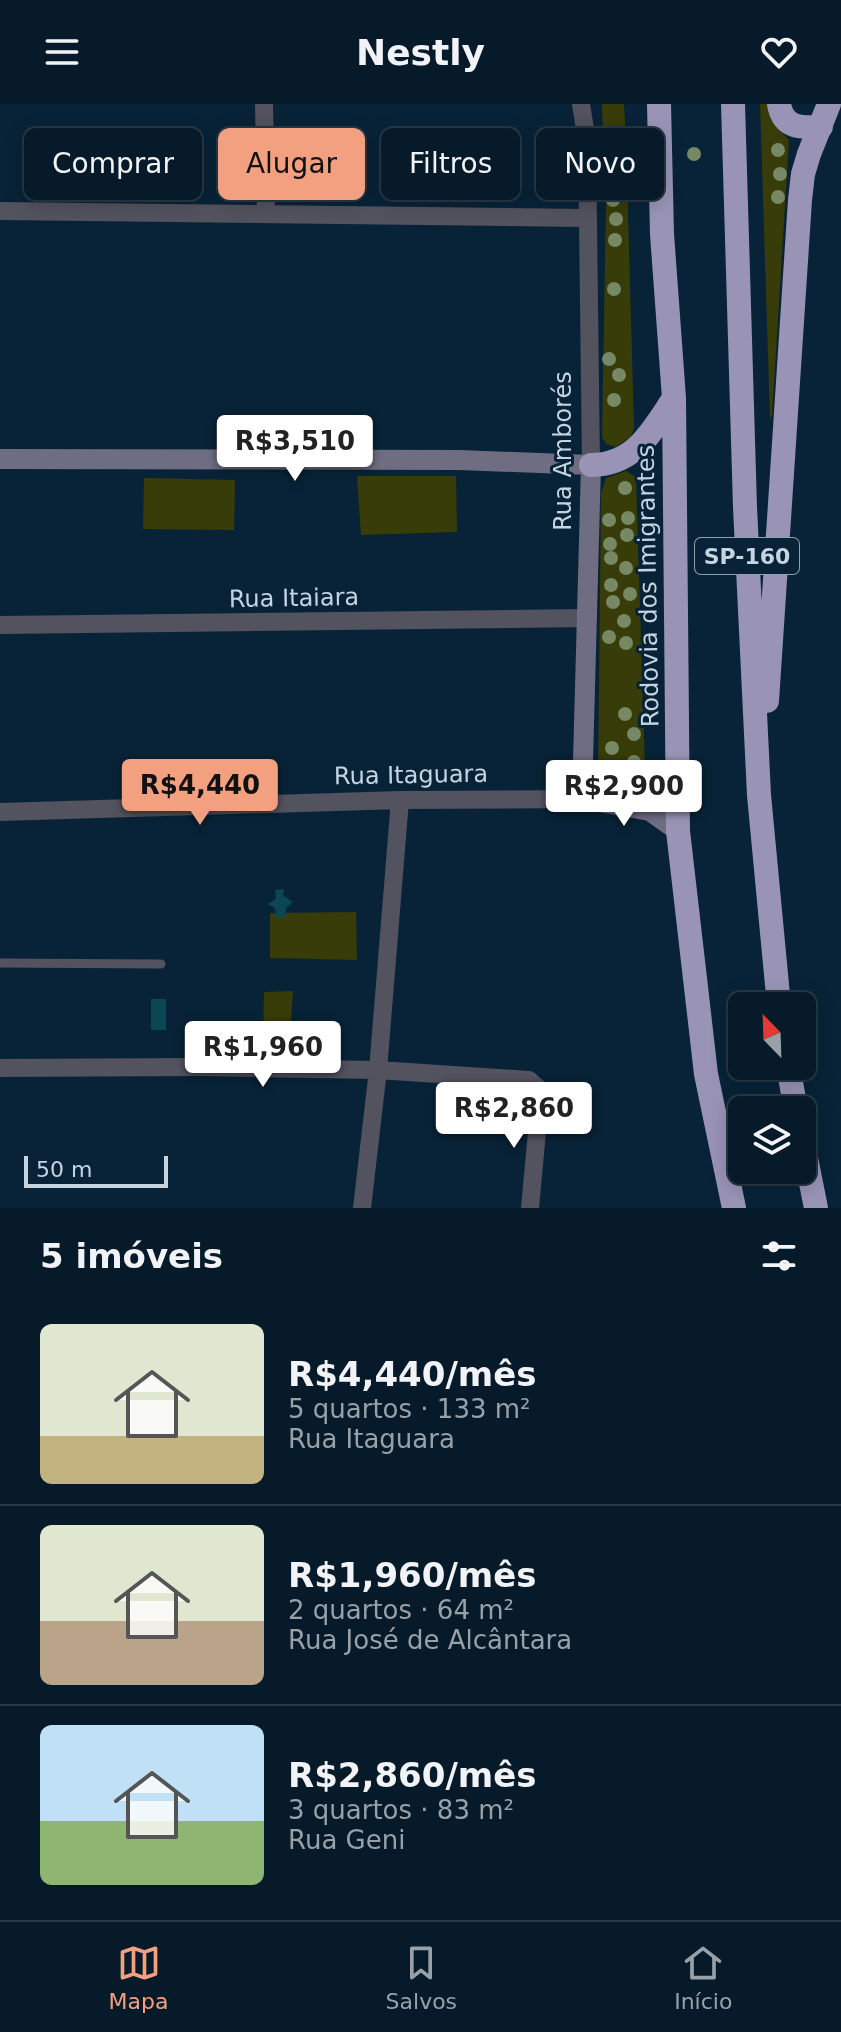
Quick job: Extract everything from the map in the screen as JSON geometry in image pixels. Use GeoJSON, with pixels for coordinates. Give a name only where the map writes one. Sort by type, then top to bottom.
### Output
{"type":"FeatureCollection","features":[{"type":"Feature","properties":{"kind":"highway","name":"Rodovia dos Imigrantes"},"geometry":{"type":"LineString","coordinates":[[659,104],[662,234],[674,398],[678,831],[706,1074],[734,1208]]}},
{"type":"Feature","properties":{"kind":"highway","name":"SP-160"},"geometry":{"type":"LineString","coordinates":[[733,104],[745,507],[759,795],[778,992]]}},
{"type":"Feature","properties":{"kind":"highway"},"geometry":{"type":"LineString","coordinates":[[779,104],[782,116],[799,128],[825,116]]}},
{"type":"Feature","properties":{"kind":"highway"},"geometry":{"type":"LineString","coordinates":[[759,795],[775,599],[784,407],[800,200],[803,174],[825,116]]}},
{"type":"Feature","properties":{"kind":"highway"},"geometry":{"type":"LineString","coordinates":[[591,465],[622,460],[643,445],[674,398]]}},
{"type":"Feature","properties":{"kind":"highway"},"geometry":{"type":"LineString","coordinates":[[811,1184],[816,1208]]}},
{"type":"Feature","properties":{"kind":"street"},"geometry":{"type":"LineString","coordinates":[[264,104],[266,214]]}},
{"type":"Feature","properties":{"kind":"street","name":"Rua Amborés"},"geometry":{"type":"LineString","coordinates":[[581,104],[587,142],[591,465],[582,799]]}},
{"type":"Feature","properties":{"kind":"street"},"geometry":{"type":"LineString","coordinates":[[0,211],[587,218]]}},
{"type":"Feature","properties":{"kind":"street"},"geometry":{"type":"LineString","coordinates":[[0,459],[459,460],[591,465]]}},
{"type":"Feature","properties":{"kind":"street","name":"Rua Itaiara"},"geometry":{"type":"LineString","coordinates":[[0,625],[588,618]]}},
{"type":"Feature","properties":{"kind":"street","name":"Rua Itaguara"},"geometry":{"type":"LineString","coordinates":[[582,799],[636,788],[677,765]]}},
{"type":"Feature","properties":{"kind":"street","name":"Rua Itaguara"},"geometry":{"type":"LineString","coordinates":[[0,812],[400,800],[582,799],[650,811],[678,831]]}},
{"type":"Feature","properties":{"kind":"street"},"geometry":{"type":"LineString","coordinates":[[362,1208],[378,1070],[400,800]]}},
{"type":"Feature","properties":{"kind":"street"},"geometry":{"type":"LineString","coordinates":[[0,1068],[378,1070],[522,1079],[535,1083],[540,1090],[530,1208]]}},
{"type":"Feature","properties":{"kind":"lane"},"geometry":{"type":"LineString","coordinates":[[0,963],[161,964]]}},
{"type":"Feature","properties":{"kind":"green space"},"geometry":{"type":"Polygon","coordinates":[[[602,104],[624,104],[625,128],[603,128],[602,104]]]}},
{"type":"Feature","properties":{"kind":"green space"},"geometry":{"type":"Polygon","coordinates":[[[760,104],[770,104],[774,124],[789,140],[770,418],[760,104]]]}},
{"type":"Feature","properties":{"kind":"green space"},"geometry":{"type":"Polygon","coordinates":[[[606,200],[628,200],[634,428],[631,437],[616,447],[606,444],[602,437],[606,200]]]}},
{"type":"Feature","properties":{"kind":"green space"},"geometry":{"type":"Polygon","coordinates":[[[626,471],[636,477],[645,771],[623,782],[604,784],[598,783],[601,494],[606,478],[626,471]]]}},
{"type":"Feature","properties":{"kind":"green space"},"geometry":{"type":"Polygon","coordinates":[[[357,476],[456,476],[457,532],[361,535],[357,476]]]}},
{"type":"Feature","properties":{"kind":"green space"},"geometry":{"type":"Polygon","coordinates":[[[144,478],[235,480],[234,530],[143,529],[144,478]]]}},
{"type":"Feature","properties":{"kind":"green space"},"geometry":{"type":"Polygon","coordinates":[[[356,912],[357,960],[270,958],[270,913],[356,912]]]}},
{"type":"Feature","properties":{"kind":"green space"},"geometry":{"type":"Polygon","coordinates":[[[293,991],[289,1046],[263,1045],[264,992],[293,991]]]}},
{"type":"Feature","properties":{"kind":"shaded area"},"geometry":{"type":"Polygon","coordinates":[[[284,889],[283,895],[293,902],[286,908],[286,917],[276,917],[275,908],[268,904],[276,899],[275,890],[284,889]]]}},
{"type":"Feature","properties":{"kind":"shaded area"},"geometry":{"type":"Polygon","coordinates":[[[151,999],[166,999],[166,1030],[151,1030],[151,999]]]}}]}
